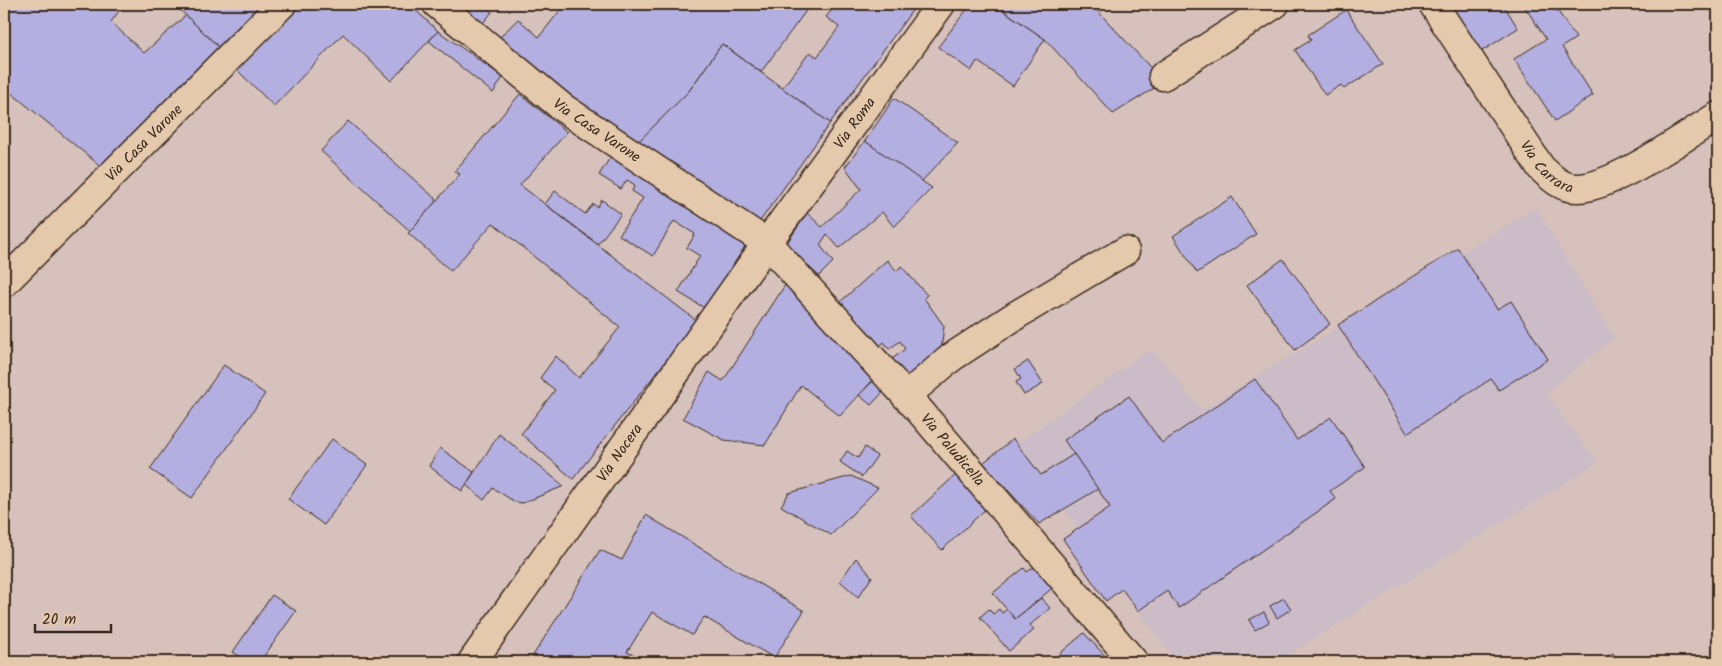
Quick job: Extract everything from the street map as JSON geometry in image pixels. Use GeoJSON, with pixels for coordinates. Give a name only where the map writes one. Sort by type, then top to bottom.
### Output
{"type":"FeatureCollection","features":[{"type":"Feature","properties":{"kind":"street","name":"Via Casa Varone"},"geometry":{"type":"LineString","coordinates":[[4,282],[282,4]]}},
{"type":"Feature","properties":{"kind":"street","name":"Via Casa Varone"},"geometry":{"type":"LineString","coordinates":[[437,4],[563,108],[767,243]]}},
{"type":"Feature","properties":{"kind":"street","name":"Via Roma"},"geometry":{"type":"LineString","coordinates":[[767,243],[941,4]]}},
{"type":"Feature","properties":{"kind":"street"},"geometry":{"type":"LineString","coordinates":[[1163,76],[1275,4]]}},
{"type":"Feature","properties":{"kind":"street","name":"Via Carrara"},"geometry":{"type":"LineString","coordinates":[[1433,4],[1541,168],[1558,184],[1575,188],[1595,186],[1616,178],[1718,116]]}},
{"type":"Feature","properties":{"kind":"street","name":"Via Paludicella"},"geometry":{"type":"LineString","coordinates":[[767,243],[1010,514],[1134,662]]}},
{"type":"Feature","properties":{"kind":"street","name":"Via Nocera"},"geometry":{"type":"LineString","coordinates":[[472,662],[767,243]]}},
{"type":"Feature","properties":{"kind":"street"},"geometry":{"type":"LineString","coordinates":[[906,396],[952,357],[1018,314],[1125,252]]}},
{"type":"Feature","properties":{"kind":"shaded area"},"geometry":{"type":"Polygon","coordinates":[[[1536,208],[1614,338],[1545,393],[1597,463],[1276,662],[1177,662],[1016,444],[1152,349],[1201,410],[1536,208]]]}},
{"type":"Feature","properties":{"kind":"building"},"geometry":{"type":"Polygon","coordinates":[[[4,4],[124,4],[111,22],[144,53],[186,15],[225,53],[109,173],[4,87],[4,4]]]}},
{"type":"Feature","properties":{"kind":"building"},"geometry":{"type":"Polygon","coordinates":[[[174,4],[273,4],[225,53],[174,4]]]}},
{"type":"Feature","properties":{"kind":"building"},"geometry":{"type":"Polygon","coordinates":[[[296,4],[409,4],[438,31],[391,81],[343,34],[274,106],[235,68],[296,4]]]}},
{"type":"Feature","properties":{"kind":"building"},"geometry":{"type":"Polygon","coordinates":[[[456,4],[481,4],[492,12],[480,27],[456,4]]]}},
{"type":"Feature","properties":{"kind":"building"},"geometry":{"type":"Polygon","coordinates":[[[557,4],[811,4],[761,72],[722,44],[689,91],[636,144],[495,42],[518,19],[539,37],[562,8],[557,4]]]}},
{"type":"Feature","properties":{"kind":"building"},"geometry":{"type":"Polygon","coordinates":[[[837,4],[917,4],[830,123],[782,88],[810,52],[817,57],[839,27],[826,17],[837,4]]]}},
{"type":"Feature","properties":{"kind":"building"},"geometry":{"type":"Polygon","coordinates":[[[971,4],[994,4],[1045,39],[1013,86],[977,61],[971,71],[938,47],[971,4]]]}},
{"type":"Feature","properties":{"kind":"building"},"geometry":{"type":"Polygon","coordinates":[[[994,4],[1091,4],[1164,82],[1113,114],[1045,39],[994,4]]]}},
{"type":"Feature","properties":{"kind":"building"},"geometry":{"type":"Polygon","coordinates":[[[1448,4],[1503,4],[1518,28],[1479,53],[1448,4]]]}},
{"type":"Feature","properties":{"kind":"building"},"geometry":{"type":"Polygon","coordinates":[[[1523,4],[1553,4],[1576,38],[1562,47],[1593,95],[1555,121],[1514,59],[1546,39],[1523,4]]]}},
{"type":"Feature","properties":{"kind":"building"},"geometry":{"type":"Polygon","coordinates":[[[1346,10],[1383,64],[1344,89],[1341,85],[1325,95],[1295,50],[1311,40],[1308,35],[1346,10]]]}},
{"type":"Feature","properties":{"kind":"building"},"geometry":{"type":"Polygon","coordinates":[[[438,31],[503,77],[493,93],[429,41],[438,31]]]}},
{"type":"Feature","properties":{"kind":"building"},"geometry":{"type":"Polygon","coordinates":[[[722,44],[830,123],[758,224],[636,144],[689,91],[722,44]]]}},
{"type":"Feature","properties":{"kind":"building"},"geometry":{"type":"Polygon","coordinates":[[[520,94],[567,132],[520,185],[697,321],[573,479],[521,434],[555,390],[540,378],[556,356],[579,378],[620,327],[493,223],[451,271],[408,233],[460,174],[454,172],[520,94]]]}},
{"type":"Feature","properties":{"kind":"building"},"geometry":{"type":"Polygon","coordinates":[[[894,98],[958,143],[921,182],[865,141],[894,98]]]}},
{"type":"Feature","properties":{"kind":"building"},"geometry":{"type":"Polygon","coordinates":[[[348,121],[437,200],[410,231],[321,151],[348,121]]]}},
{"type":"Feature","properties":{"kind":"building"},"geometry":{"type":"Polygon","coordinates":[[[865,141],[932,188],[894,227],[882,212],[839,248],[827,234],[820,245],[833,262],[819,276],[785,246],[807,213],[822,227],[861,189],[845,167],[865,141]]]}},
{"type":"Feature","properties":{"kind":"building"},"geometry":{"type":"Polygon","coordinates":[[[613,153],[750,238],[706,309],[678,292],[700,256],[687,248],[695,234],[674,221],[653,256],[619,235],[643,198],[632,191],[635,185],[627,180],[621,189],[599,175],[613,153]]]}},
{"type":"Feature","properties":{"kind":"building"},"geometry":{"type":"Polygon","coordinates":[[[555,191],[585,214],[593,204],[597,207],[602,200],[621,214],[598,244],[545,204],[555,191]]]}},
{"type":"Feature","properties":{"kind":"building"},"geometry":{"type":"Polygon","coordinates":[[[1232,197],[1256,234],[1197,273],[1173,236],[1232,197]]]}},
{"type":"Feature","properties":{"kind":"building"},"geometry":{"type":"Polygon","coordinates":[[[1458,248],[1497,309],[1511,301],[1548,359],[1499,390],[1491,379],[1407,433],[1338,325],[1458,248]]]}},
{"type":"Feature","properties":{"kind":"building"},"geometry":{"type":"Polygon","coordinates":[[[1283,259],[1330,324],[1295,350],[1247,285],[1283,259]]]}},
{"type":"Feature","properties":{"kind":"building"},"geometry":{"type":"Polygon","coordinates":[[[887,260],[897,271],[901,266],[927,295],[924,298],[944,326],[941,351],[907,376],[891,360],[905,349],[900,341],[889,349],[884,342],[879,347],[839,303],[887,260]]]}},
{"type":"Feature","properties":{"kind":"building"},"geometry":{"type":"Polygon","coordinates":[[[787,282],[874,379],[840,416],[801,385],[765,445],[724,440],[683,418],[709,372],[723,381],[787,282]]]}},
{"type":"Feature","properties":{"kind":"building"},"geometry":{"type":"Polygon","coordinates":[[[1028,361],[1043,384],[1024,395],[1016,382],[1021,379],[1015,369],[1028,361]]]}},
{"type":"Feature","properties":{"kind":"building"},"geometry":{"type":"Polygon","coordinates":[[[224,365],[265,394],[192,498],[150,469],[224,365]]]}},
{"type":"Feature","properties":{"kind":"building"},"geometry":{"type":"Polygon","coordinates":[[[875,379],[886,389],[871,405],[859,395],[875,379]]]}},
{"type":"Feature","properties":{"kind":"building"},"geometry":{"type":"Polygon","coordinates":[[[1255,379],[1297,440],[1331,417],[1365,467],[1330,491],[1336,499],[1179,608],[1167,591],[1138,611],[1122,589],[1106,601],[1063,539],[1110,507],[1064,440],[1129,396],[1162,443],[1255,379]]]}},
{"type":"Feature","properties":{"kind":"building"},"geometry":{"type":"Polygon","coordinates":[[[499,434],[564,486],[523,503],[515,502],[493,488],[484,500],[466,485],[499,434]]]}},
{"type":"Feature","properties":{"kind":"building"},"geometry":{"type":"Polygon","coordinates":[[[332,439],[367,465],[324,525],[288,499],[332,439]]]}},
{"type":"Feature","properties":{"kind":"building"},"geometry":{"type":"Polygon","coordinates":[[[1013,439],[1041,475],[1074,454],[1098,489],[1039,524],[983,463],[1013,439]]]}},
{"type":"Feature","properties":{"kind":"building"},"geometry":{"type":"Polygon","coordinates":[[[865,447],[877,456],[862,477],[840,462],[847,451],[858,458],[865,447]]]}},
{"type":"Feature","properties":{"kind":"building"},"geometry":{"type":"Polygon","coordinates":[[[440,448],[474,472],[462,491],[429,466],[440,448]]]}},
{"type":"Feature","properties":{"kind":"building"},"geometry":{"type":"Polygon","coordinates":[[[961,470],[992,503],[942,550],[911,516],[961,470]]]}},
{"type":"Feature","properties":{"kind":"building"},"geometry":{"type":"Polygon","coordinates":[[[851,476],[878,488],[831,535],[781,506],[789,493],[851,476]]]}},
{"type":"Feature","properties":{"kind":"building"},"geometry":{"type":"Polygon","coordinates":[[[646,515],[804,611],[774,658],[704,617],[692,635],[652,612],[627,652],[643,659],[641,662],[529,662],[600,550],[622,560],[646,515]]]}},
{"type":"Feature","properties":{"kind":"building"},"geometry":{"type":"Polygon","coordinates":[[[856,558],[872,577],[858,597],[840,581],[856,558]]]}},
{"type":"Feature","properties":{"kind":"building"},"geometry":{"type":"Polygon","coordinates":[[[1038,564],[1056,585],[1015,619],[993,593],[1024,568],[1027,572],[1038,564]]]}},
{"type":"Feature","properties":{"kind":"building"},"geometry":{"type":"Polygon","coordinates":[[[272,595],[296,611],[260,662],[248,662],[233,652],[272,595]]]}},
{"type":"Feature","properties":{"kind":"building"},"geometry":{"type":"Polygon","coordinates":[[[1041,598],[1050,608],[1030,625],[1034,630],[1009,651],[980,617],[989,609],[993,614],[999,609],[1002,613],[1007,609],[1015,619],[1041,598]]]}},
{"type":"Feature","properties":{"kind":"building"},"geometry":{"type":"Polygon","coordinates":[[[1284,598],[1291,609],[1277,618],[1270,606],[1284,598]]]}},
{"type":"Feature","properties":{"kind":"building"},"geometry":{"type":"Polygon","coordinates":[[[1264,612],[1269,622],[1255,630],[1249,620],[1264,612]]]}},
{"type":"Feature","properties":{"kind":"building"},"geometry":{"type":"Polygon","coordinates":[[[1084,633],[1107,658],[1102,662],[1050,662],[1084,633]]]}},
{"type":"Feature","properties":{"kind":"building"},"geometry":{"type":"Polygon","coordinates":[[[1613,653],[1618,662],[1598,662],[1613,653]]]}},
{"type":"Feature","properties":{"kind":"building"},"geometry":{"type":"Polygon","coordinates":[[[227,656],[237,662],[223,662],[227,656]]]}}]}
